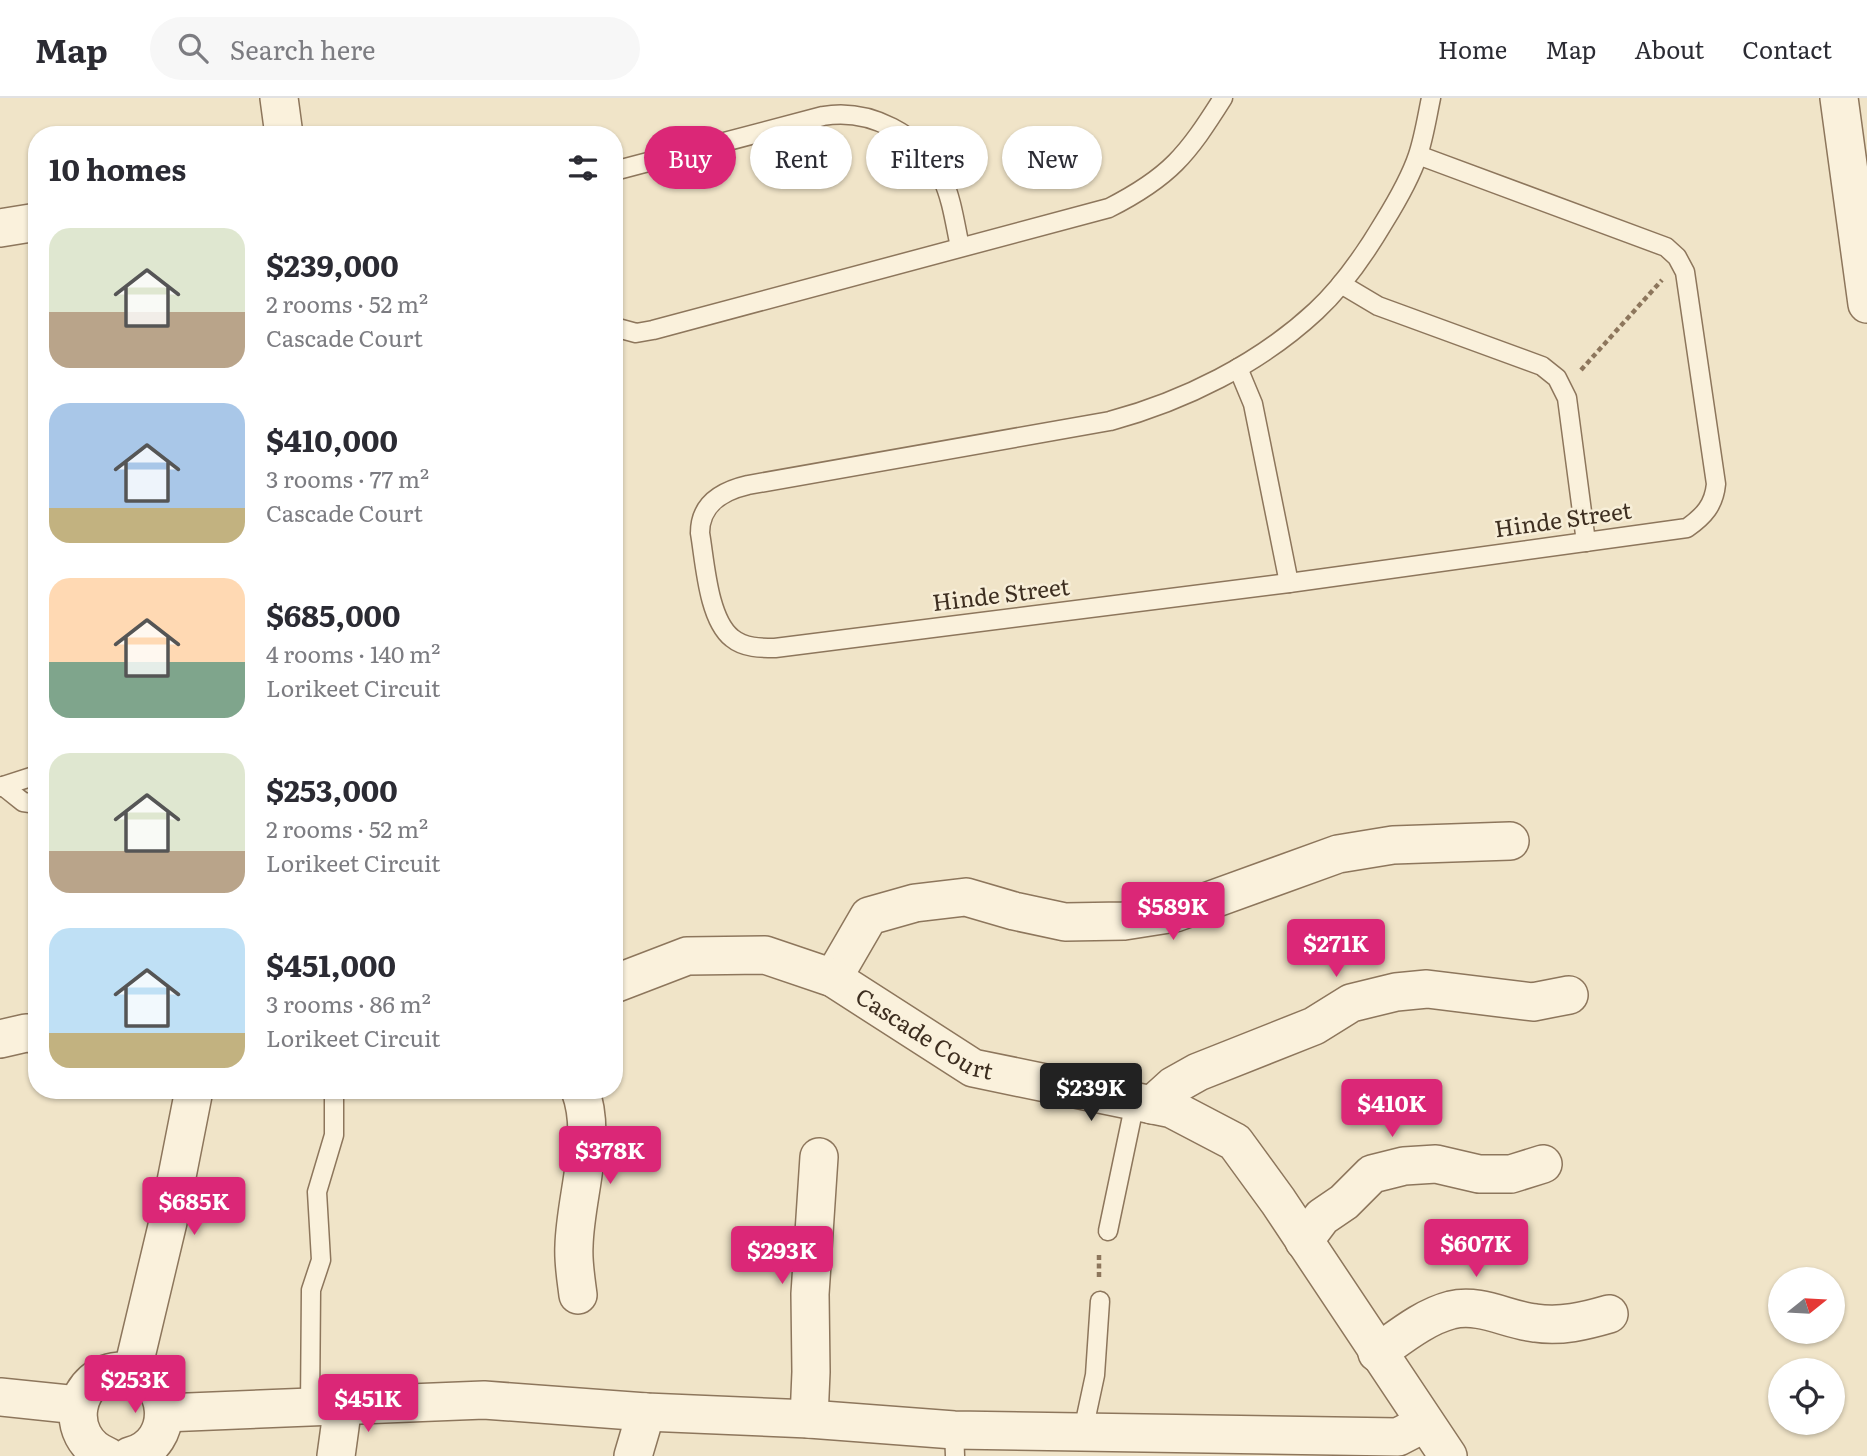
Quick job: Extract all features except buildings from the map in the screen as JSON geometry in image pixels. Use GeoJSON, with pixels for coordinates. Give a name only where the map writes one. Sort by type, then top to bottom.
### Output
{"type":"FeatureCollection","features":[{"type":"Feature","properties":{"kind":"street"},"geometry":{"type":"LineString","coordinates":[[279,98],[283,126]]}},
{"type":"Feature","properties":{"kind":"street"},"geometry":{"type":"LineString","coordinates":[[1839,98],[1867,304]]}},
{"type":"Feature","properties":{"kind":"street"},"geometry":{"type":"LineString","coordinates":[[0,228],[28,223]]}},
{"type":"Feature","properties":{"kind":"street"},"geometry":{"type":"LineString","coordinates":[[833,978],[869,915],[915,903],[967,897],[1065,922],[1124,921],[1175,913],[1338,854],[1393,845],[1510,841]]}},
{"type":"Feature","properties":{"kind":"street","name":"Cascade Court"},"geometry":{"type":"LineString","coordinates":[[623,981],[687,956],[765,955],[833,978],[973,1068],[1172,1109],[1235,1142],[1448,1456]]}},
{"type":"Feature","properties":{"kind":"street"},"geometry":{"type":"LineString","coordinates":[[1144,1104],[1198,1072],[1314,1026],[1351,1003],[1362,1000],[1396,992],[1427,989],[1534,1002],[1569,995]]}},
{"type":"Feature","properties":{"kind":"street"},"geometry":{"type":"LineString","coordinates":[[0,1039],[28,1032]]}},
{"type":"Feature","properties":{"kind":"street"},"geometry":{"type":"LineString","coordinates":[[132,1373],[168,1222],[192,1099]]}},
{"type":"Feature","properties":{"kind":"street"},"geometry":{"type":"LineString","coordinates":[[578,1295],[573,1248],[586,1155],[583,1099]]}},
{"type":"Feature","properties":{"kind":"street"},"geometry":{"type":"LineString","coordinates":[[809,1419],[810,1294],[819,1157]]}},
{"type":"Feature","properties":{"kind":"street"},"geometry":{"type":"LineString","coordinates":[[1304,1241],[1322,1217],[1343,1202],[1372,1174],[1404,1166],[1436,1164],[1479,1174],[1511,1174],[1543,1164]]}},
{"type":"Feature","properties":{"kind":"street"},"geometry":{"type":"LineString","coordinates":[[1377,1353],[1422,1322],[1453,1310],[1472,1308],[1552,1325],[1570,1324],[1609,1314]]}},
{"type":"Feature","properties":{"kind":"street"},"geometry":{"type":"LineString","coordinates":[[107,1456],[91,1447],[82,1436],[78,1405],[84,1391],[96,1378],[110,1372],[132,1373],[146,1379],[157,1390],[164,1413],[161,1431],[153,1444],[142,1453],[130,1456]]}},
{"type":"Feature","properties":{"kind":"street"},"geometry":{"type":"LineString","coordinates":[[0,1397],[78,1405]]}},
{"type":"Feature","properties":{"kind":"street"},"geometry":{"type":"LineString","coordinates":[[164,1413],[484,1400],[646,1412],[809,1419],[955,1443],[1083,1430],[1398,1437],[1425,1423]]}},
{"type":"Feature","properties":{"kind":"street"},"geometry":{"type":"LineString","coordinates":[[326,1406],[336,1456]]}},
{"type":"Feature","properties":{"kind":"street"},"geometry":{"type":"LineString","coordinates":[[633,1456],[646,1412]]}},
{"type":"Feature","properties":{"kind":"lane"},"geometry":{"type":"LineString","coordinates":[[623,329],[636,333],[653,330],[1109,208],[1143,191],[1164,176],[1188,151],[1223,98]]}},
{"type":"Feature","properties":{"kind":"lane","name":"Hinde Street"},"geometry":{"type":"LineString","coordinates":[[1431,98],[1418,155],[1397,201],[1356,267],[1316,311],[1262,353],[1182,397],[1144,412],[1110,421],[748,485],[726,492],[708,505],[700,521],[713,607],[720,623],[732,638],[753,647],[775,649],[1289,583],[1687,528],[1709,509],[1715,496],[1716,484],[1685,272],[1679,262]]}},
{"type":"Feature","properties":{"kind":"lane"},"geometry":{"type":"LineString","coordinates":[[623,169],[823,116],[853,115],[894,128],[928,158],[942,177],[960,247]]}},
{"type":"Feature","properties":{"kind":"lane"},"geometry":{"type":"LineString","coordinates":[[1418,155],[1666,247],[1679,262]]}},
{"type":"Feature","properties":{"kind":"lane"},"geometry":{"type":"LineString","coordinates":[[1341,284],[1378,306],[1542,366],[1557,377],[1567,398],[1586,542]]}},
{"type":"Feature","properties":{"kind":"lane"},"geometry":{"type":"LineString","coordinates":[[1238,368],[1253,404],[1289,583]]}},
{"type":"Feature","properties":{"kind":"lane"},"geometry":{"type":"LineString","coordinates":[[1,787],[28,778]]}},
{"type":"Feature","properties":{"kind":"lane"},"geometry":{"type":"LineString","coordinates":[[1,787],[28,803]]}},
{"type":"Feature","properties":{"kind":"lane"},"geometry":{"type":"LineString","coordinates":[[326,1406],[311,1290],[321,1260],[317,1192],[334,1135],[334,1099]]}},
{"type":"Feature","properties":{"kind":"lane"},"geometry":{"type":"LineString","coordinates":[[1108,1231],[1144,1104]]}},
{"type":"Feature","properties":{"kind":"lane"},"geometry":{"type":"LineString","coordinates":[[1083,1430],[1095,1375],[1100,1301]]}},
{"type":"Feature","properties":{"kind":"path"},"geometry":{"type":"LineString","coordinates":[[1564,388],[1679,262]]}},
{"type":"Feature","properties":{"kind":"path"},"geometry":{"type":"LineString","coordinates":[[1100,1301],[1099,1254],[1108,1231]]}}]}
